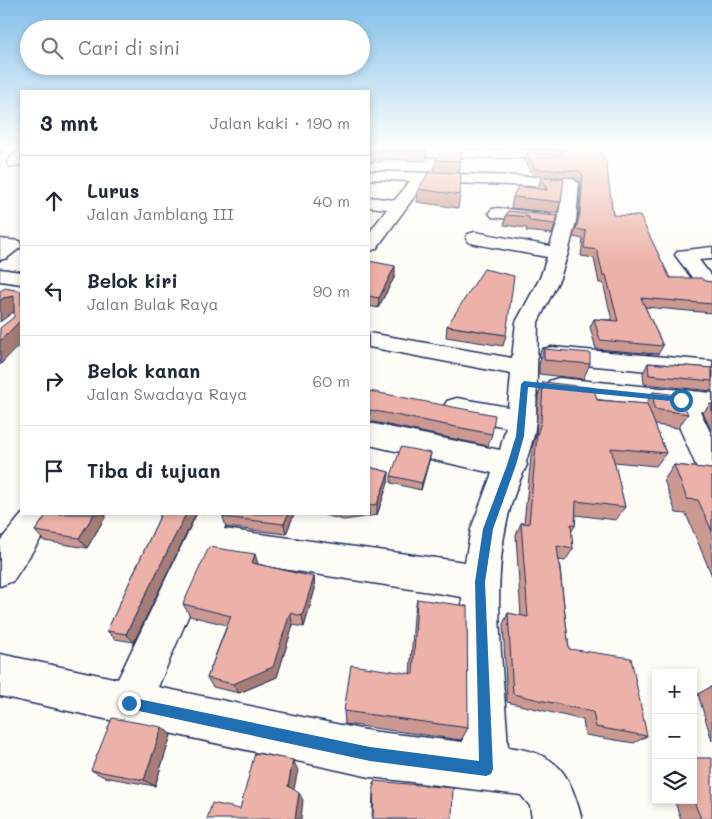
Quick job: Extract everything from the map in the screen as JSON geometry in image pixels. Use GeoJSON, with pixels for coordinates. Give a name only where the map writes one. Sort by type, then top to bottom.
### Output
{"type":"FeatureCollection","features":[{"type":"Feature","properties":{"kind":"street"},"geometry":{"type":"LineString","coordinates":[[372,237],[414,186]]}},
{"type":"Feature","properties":{"kind":"street"},"geometry":{"type":"LineString","coordinates":[[486,769],[480,582],[488,529],[512,465],[520,436],[527,322],[550,278],[567,221],[571,186]]}},
{"type":"Feature","properties":{"kind":"street"},"geometry":{"type":"LineString","coordinates":[[370,202],[399,206]]}},
{"type":"Feature","properties":{"kind":"street"},"geometry":{"type":"LineString","coordinates":[[498,213],[567,221]]}},
{"type":"Feature","properties":{"kind":"street"},"geometry":{"type":"LineString","coordinates":[[475,238],[558,253]]}},
{"type":"Feature","properties":{"kind":"street"},"geometry":{"type":"LineString","coordinates":[[0,245],[13,245],[0,254]]}},
{"type":"Feature","properties":{"kind":"street"},"geometry":{"type":"LineString","coordinates":[[707,284],[685,255],[712,253]]}},
{"type":"Feature","properties":{"kind":"street"},"geometry":{"type":"LineString","coordinates":[[0,275],[20,278]]}},
{"type":"Feature","properties":{"kind":"street"},"geometry":{"type":"LineString","coordinates":[[370,340],[524,368],[681,400],[712,403]]}},
{"type":"Feature","properties":{"kind":"street"},"geometry":{"type":"LineString","coordinates":[[524,368],[712,369]]}},
{"type":"Feature","properties":{"kind":"street"},"geometry":{"type":"LineString","coordinates":[[681,400],[712,468]]}},
{"type":"Feature","properties":{"kind":"street"},"geometry":{"type":"LineString","coordinates":[[436,404],[522,420]]}},
{"type":"Feature","properties":{"kind":"street"},"geometry":{"type":"LineString","coordinates":[[370,434],[512,465]]}},
{"type":"Feature","properties":{"kind":"street"},"geometry":{"type":"LineString","coordinates":[[0,569],[40,515]]}},
{"type":"Feature","properties":{"kind":"street"},"geometry":{"type":"LineString","coordinates":[[129,703],[208,527],[480,582]]}},
{"type":"Feature","properties":{"kind":"street"},"geometry":{"type":"LineString","coordinates":[[0,675],[370,754],[531,773],[544,784],[553,801],[557,819]]}},
{"type":"Feature","properties":{"kind":"building"},"geometry":{"type":"Polygon","coordinates":[[[420,186],[460,186],[460,195],[418,189],[420,186]]]}},
{"type":"Feature","properties":{"kind":"building"},"geometry":{"type":"Polygon","coordinates":[[[518,186],[547,190],[545,186],[563,186],[561,202],[513,197],[518,186]]]}},
{"type":"Feature","properties":{"kind":"building"},"geometry":{"type":"Polygon","coordinates":[[[582,186],[609,186],[613,215],[640,216],[670,278],[701,278],[712,282],[712,304],[641,298],[663,346],[600,340],[594,319],[618,321],[606,275],[603,275],[597,250],[584,248],[586,231],[576,229],[580,213],[582,186]]]}},
{"type":"Feature","properties":{"kind":"building"},"geometry":{"type":"Polygon","coordinates":[[[508,211],[558,216],[555,224],[529,221],[529,217],[506,215],[508,211]]]}},
{"type":"Feature","properties":{"kind":"building"},"geometry":{"type":"Polygon","coordinates":[[[370,261],[395,266],[379,298],[370,296],[370,261]]]}},
{"type":"Feature","properties":{"kind":"building"},"geometry":{"type":"Polygon","coordinates":[[[484,269],[514,276],[506,335],[447,326],[484,269]]]}},
{"type":"Feature","properties":{"kind":"building"},"geometry":{"type":"Polygon","coordinates":[[[5,288],[20,291],[20,321],[0,341],[0,328],[14,317],[14,296],[3,298],[0,301],[0,291],[5,288]]]}},
{"type":"Feature","properties":{"kind":"building"},"geometry":{"type":"Polygon","coordinates":[[[544,349],[590,353],[590,364],[544,360],[544,349]]]}},
{"type":"Feature","properties":{"kind":"building"},"geometry":{"type":"Polygon","coordinates":[[[648,363],[712,368],[712,381],[649,375],[648,363]]]}},
{"type":"Feature","properties":{"kind":"building"},"geometry":{"type":"Polygon","coordinates":[[[543,382],[594,388],[597,400],[647,404],[666,453],[611,448],[625,507],[576,501],[575,526],[571,524],[573,549],[557,546],[569,649],[631,658],[647,736],[596,727],[593,712],[513,694],[508,613],[528,617],[521,523],[529,524],[537,435],[541,422],[543,382]]]}},
{"type":"Feature","properties":{"kind":"building"},"geometry":{"type":"Polygon","coordinates":[[[370,391],[495,415],[492,434],[370,410],[370,391]]]}},
{"type":"Feature","properties":{"kind":"building"},"geometry":{"type":"Polygon","coordinates":[[[653,392],[679,395],[688,414],[654,409],[653,392]]]}},
{"type":"Feature","properties":{"kind":"building"},"geometry":{"type":"Polygon","coordinates":[[[401,447],[431,453],[422,483],[391,476],[401,447]]]}},
{"type":"Feature","properties":{"kind":"building"},"geometry":{"type":"Polygon","coordinates":[[[674,465],[712,469],[712,531],[698,500],[687,499],[674,465]]]}},
{"type":"Feature","properties":{"kind":"building"},"geometry":{"type":"Polygon","coordinates":[[[370,467],[389,472],[377,504],[370,506],[370,467]]]}},
{"type":"Feature","properties":{"kind":"building"},"geometry":{"type":"Polygon","coordinates":[[[46,515],[93,515],[79,538],[35,531],[46,515]]]}},
{"type":"Feature","properties":{"kind":"building"},"geometry":{"type":"Polygon","coordinates":[[[161,515],[186,515],[126,634],[107,631],[161,515]]]}},
{"type":"Feature","properties":{"kind":"building"},"geometry":{"type":"Polygon","coordinates":[[[224,515],[288,515],[284,524],[223,517],[224,515]]]}},
{"type":"Feature","properties":{"kind":"building"},"geometry":{"type":"Polygon","coordinates":[[[209,547],[255,554],[252,563],[314,577],[302,616],[290,613],[273,667],[233,684],[207,678],[231,616],[183,604],[209,547]]]}},
{"type":"Feature","properties":{"kind":"building"},"geometry":{"type":"Polygon","coordinates":[[[417,599],[467,606],[468,728],[344,711],[351,665],[413,674],[417,599]]]}},
{"type":"Feature","properties":{"kind":"building"},"geometry":{"type":"Polygon","coordinates":[[[112,718],[162,727],[144,780],[91,770],[112,718]]]}},
{"type":"Feature","properties":{"kind":"building"},"geometry":{"type":"Polygon","coordinates":[[[255,753],[293,760],[288,786],[299,793],[295,819],[207,819],[212,803],[240,809],[255,753]]]}},
{"type":"Feature","properties":{"kind":"building"},"geometry":{"type":"Polygon","coordinates":[[[697,758],[712,758],[712,819],[701,819],[695,804],[697,804],[697,758]]]}},
{"type":"Feature","properties":{"kind":"building"},"geometry":{"type":"Polygon","coordinates":[[[374,781],[453,788],[452,819],[373,819],[374,781]]]}},
{"type":"Feature","properties":{"kind":"route"},"geometry":{"type":"LineString","coordinates":[[129,703],[370,754],[486,769],[480,582],[488,529],[512,465],[520,436],[524,384],[681,400]]}}]}
